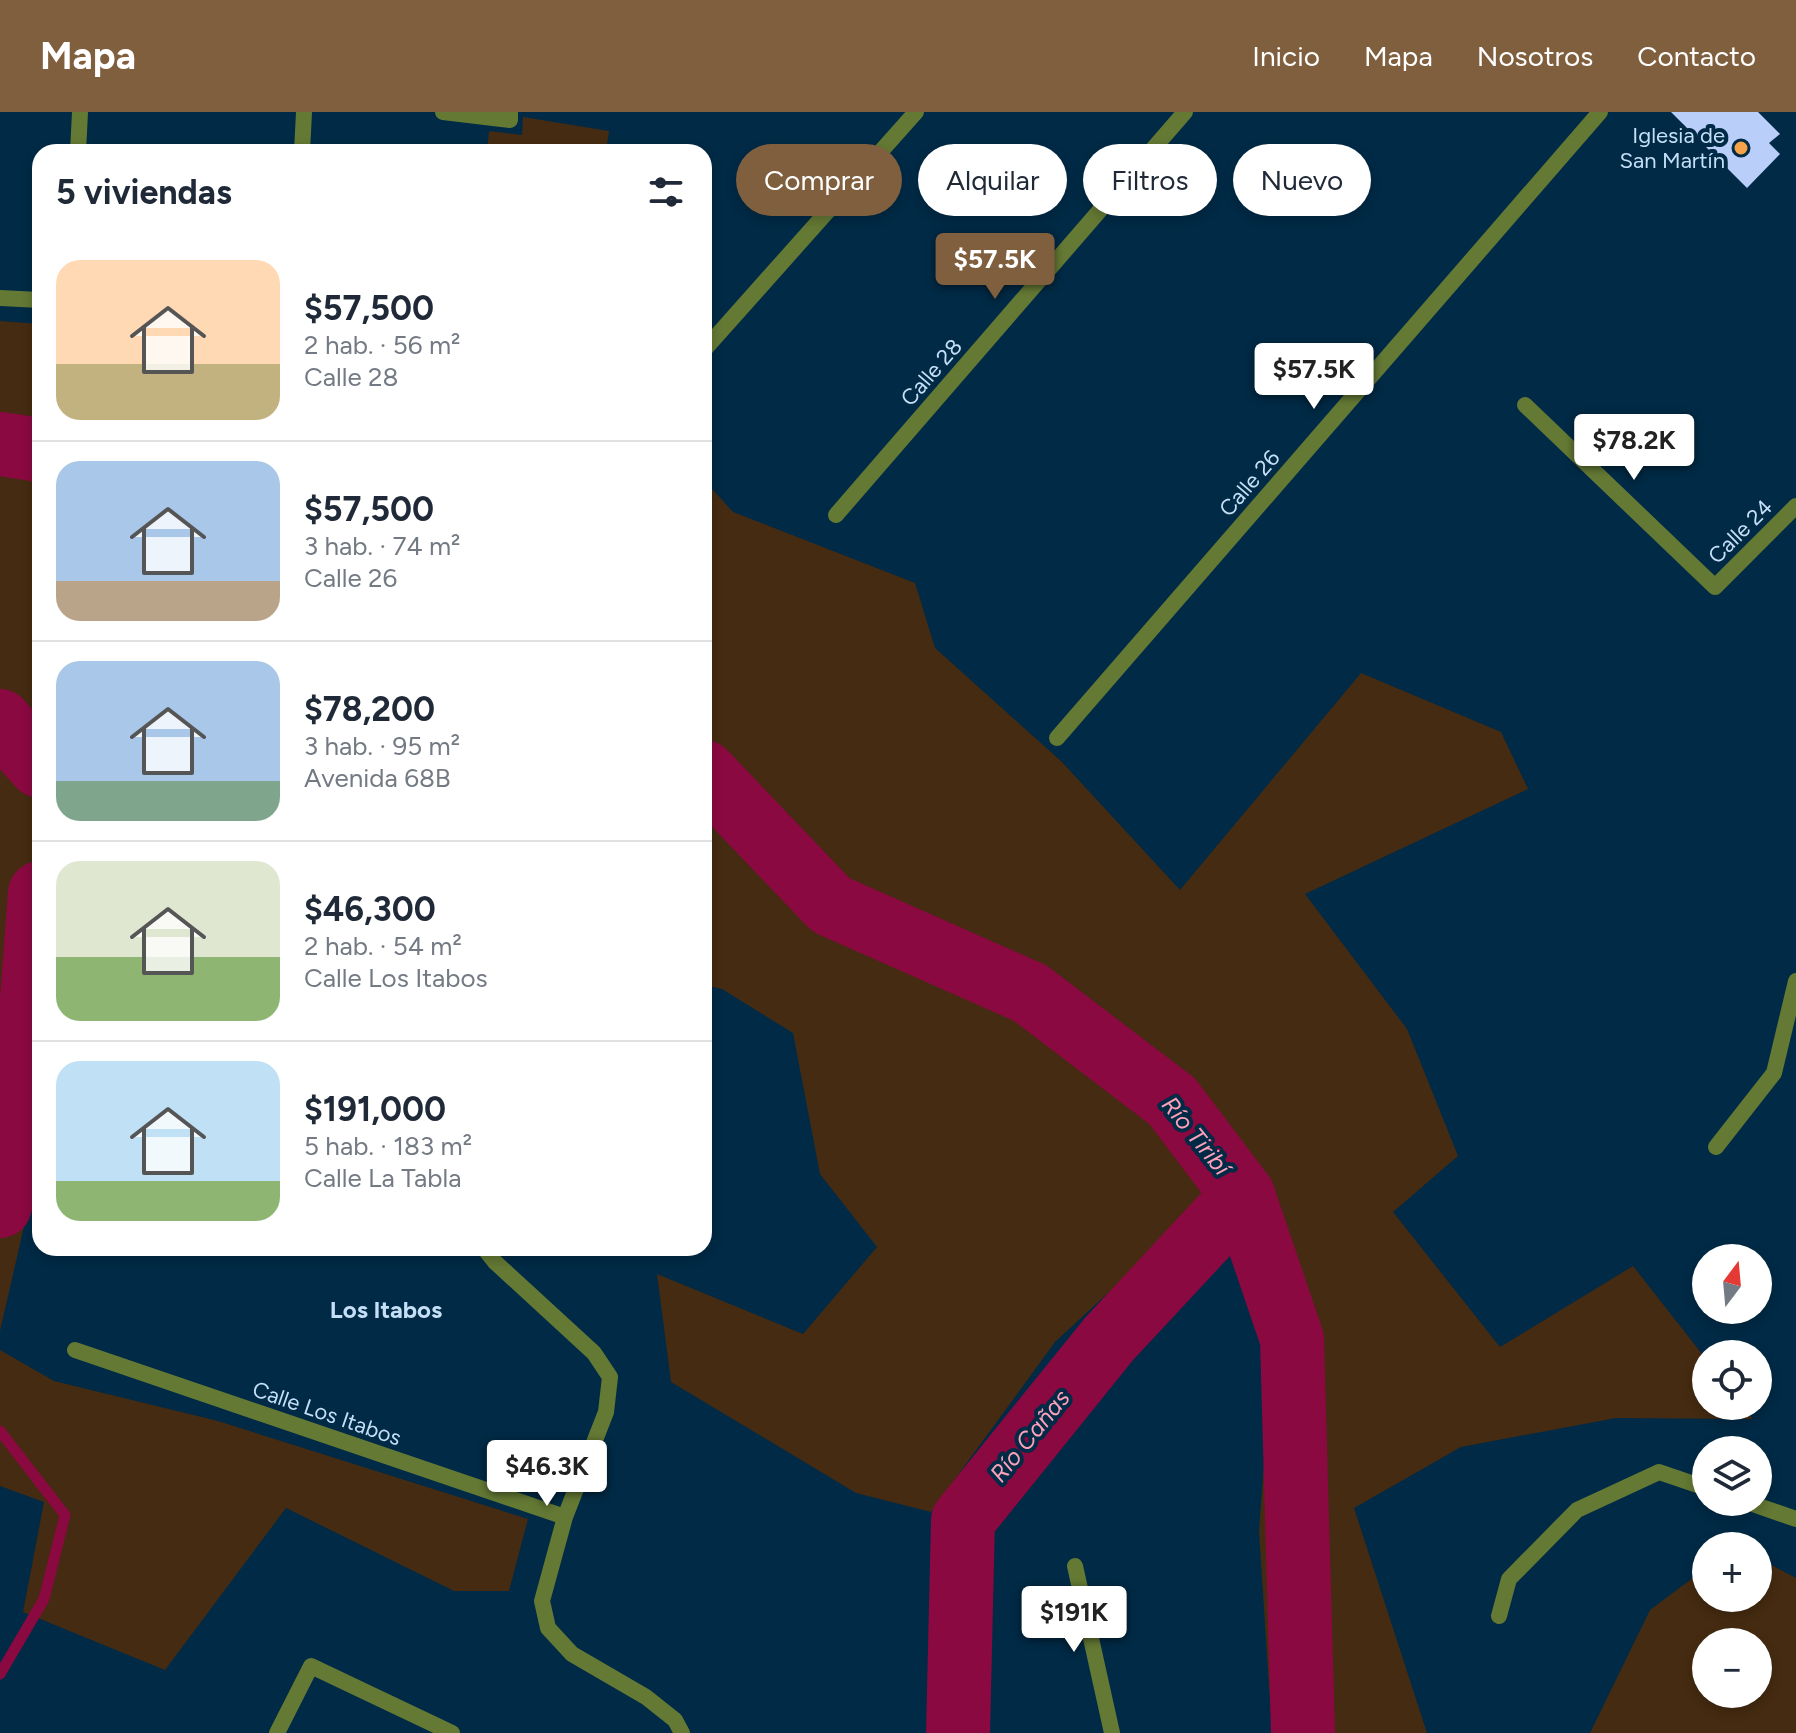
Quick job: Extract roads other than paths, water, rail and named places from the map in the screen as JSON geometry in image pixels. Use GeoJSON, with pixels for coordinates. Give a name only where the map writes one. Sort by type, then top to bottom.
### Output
{"type":"FeatureCollection","features":[{"type":"Feature","properties":{"kind":"street"},"geometry":{"type":"LineString","coordinates":[[78,144],[80,112]]}},
{"type":"Feature","properties":{"kind":"street"},"geometry":{"type":"LineString","coordinates":[[302,144],[304,112]]}},
{"type":"Feature","properties":{"kind":"street"},"geometry":{"type":"LineString","coordinates":[[443,112],[510,116]]}},
{"type":"Feature","properties":{"kind":"street"},"geometry":{"type":"LineString","coordinates":[[712,341],[916,112]]}},
{"type":"Feature","properties":{"kind":"street","name":"Calle 28"},"geometry":{"type":"LineString","coordinates":[[836,515],[1185,112]]}},
{"type":"Feature","properties":{"kind":"street","name":"Calle 26"},"geometry":{"type":"LineString","coordinates":[[1057,738],[1594,114]]}},
{"type":"Feature","properties":{"kind":"street"},"geometry":{"type":"LineString","coordinates":[[0,298],[32,300]]}},
{"type":"Feature","properties":{"kind":"street","name":"Calle 24"},"geometry":{"type":"LineString","coordinates":[[1525,405],[1715,587],[1796,506]]}},
{"type":"Feature","properties":{"kind":"street"},"geometry":{"type":"LineString","coordinates":[[1716,1147],[1774,1073],[1796,981]]}},
{"type":"Feature","properties":{"kind":"street"},"geometry":{"type":"LineString","coordinates":[[490,1256],[594,1353],[610,1377],[606,1412],[565,1517],[542,1601],[548,1628],[572,1654],[646,1697],[675,1720],[682,1733]]}},
{"type":"Feature","properties":{"kind":"street","name":"Calle Los Itabos"},"geometry":{"type":"LineString","coordinates":[[75,1350],[565,1517]]}},
{"type":"Feature","properties":{"kind":"street"},"geometry":{"type":"LineString","coordinates":[[1499,1616],[1509,1579],[1577,1510],[1659,1472],[1692,1483]]}},
{"type":"Feature","properties":{"kind":"street"},"geometry":{"type":"LineString","coordinates":[[1772,1511],[1796,1519]]}},
{"type":"Feature","properties":{"kind":"street"},"geometry":{"type":"LineString","coordinates":[[1075,1566],[1112,1733]]}},
{"type":"Feature","properties":{"kind":"street"},"geometry":{"type":"LineString","coordinates":[[277,1733],[311,1666],[452,1733]]}},
{"type":"Feature","properties":{"kind":"waterway","name":"Río Tiribí"},"geometry":{"type":"LineString","coordinates":[[0,444],[32,449]]}},
{"type":"Feature","properties":{"kind":"waterway"},"geometry":{"type":"LineString","coordinates":[[0,721],[32,757]]}},
{"type":"Feature","properties":{"kind":"waterway","name":"Río Tiribí"},"geometry":{"type":"LineString","coordinates":[[712,780],[831,905],[1030,993],[1172,1101],[1243,1195],[1292,1339],[1303,1733]]}},
{"type":"Feature","properties":{"kind":"waterway"},"geometry":{"type":"LineString","coordinates":[[0,1206],[23,1117],[32,998]]}},
{"type":"Feature","properties":{"kind":"waterway","name":"Río Cañas"},"geometry":{"type":"LineString","coordinates":[[958,1733],[963,1520],[1109,1339],[1243,1195]]}},
{"type":"Feature","properties":{"kind":"waterway"},"geometry":{"type":"LineString","coordinates":[[0,1431],[65,1515],[44,1599],[0,1674]]}},
{"type":"Feature","properties":{"kind":"place","name":"Iglesia de San Martín"},"geometry":{"type":"Point","coordinates":[1741,148]}},
{"type":"Feature","properties":{"kind":"district","name":"Los Itabos"},"geometry":{"type":"Point","coordinates":[386,1310]}}]}
